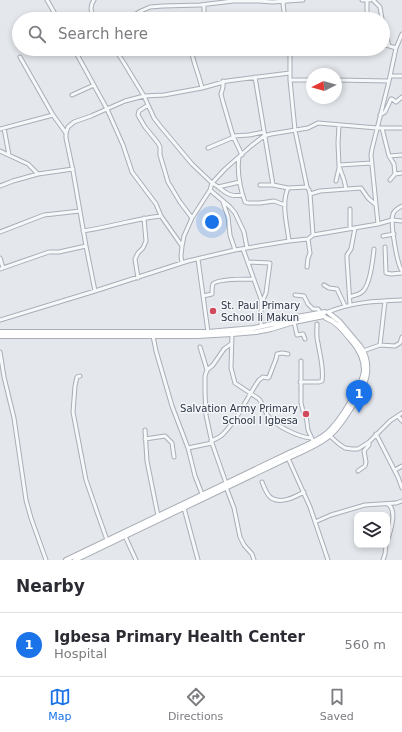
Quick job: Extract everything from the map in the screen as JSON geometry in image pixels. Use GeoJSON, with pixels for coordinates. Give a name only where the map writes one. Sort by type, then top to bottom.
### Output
{"type":"FeatureCollection","features":[{"type":"Feature","properties":{"kind":"street"},"geometry":{"type":"LineString","coordinates":[[47,0],[54,12]]}},
{"type":"Feature","properties":{"kind":"street"},"geometry":{"type":"LineString","coordinates":[[92,12],[91,6],[94,0]]}},
{"type":"Feature","properties":{"kind":"street"},"geometry":{"type":"LineString","coordinates":[[201,0],[203,12]]}},
{"type":"Feature","properties":{"kind":"street"},"geometry":{"type":"LineString","coordinates":[[139,12],[150,7],[163,6],[202,5],[233,1],[284,2],[303,0]]}},
{"type":"Feature","properties":{"kind":"street"},"geometry":{"type":"LineString","coordinates":[[362,0],[369,0],[380,7],[381,12]]}},
{"type":"Feature","properties":{"kind":"street"},"geometry":{"type":"LineString","coordinates":[[367,12],[369,0]]}},
{"type":"Feature","properties":{"kind":"street"},"geometry":{"type":"LineString","coordinates":[[284,2],[284,12]]}},
{"type":"Feature","properties":{"kind":"street"},"geometry":{"type":"LineString","coordinates":[[378,224],[372,149],[396,48],[402,34]]}},
{"type":"Feature","properties":{"kind":"street"},"geometry":{"type":"LineString","coordinates":[[390,46],[396,48]]}},
{"type":"Feature","properties":{"kind":"street"},"geometry":{"type":"LineString","coordinates":[[78,56],[107,109],[123,145],[132,172],[156,204],[161,216],[182,246]]}},
{"type":"Feature","properties":{"kind":"street"},"geometry":{"type":"LineString","coordinates":[[120,56],[144,96],[154,118],[192,164],[223,192],[235,196],[242,195]]}},
{"type":"Feature","properties":{"kind":"street"},"geometry":{"type":"LineString","coordinates":[[192,56],[202,88]]}},
{"type":"Feature","properties":{"kind":"street"},"geometry":{"type":"LineString","coordinates":[[290,56],[290,80],[295,130],[307,188],[310,194],[313,235]]}},
{"type":"Feature","properties":{"kind":"street"},"geometry":{"type":"LineString","coordinates":[[20,57],[53,115],[66,133]]}},
{"type":"Feature","properties":{"kind":"street"},"geometry":{"type":"LineString","coordinates":[[95,291],[73,169],[67,146],[66,133],[68,128],[74,122],[126,101],[144,96],[164,95],[202,88],[223,81],[290,73]]}},
{"type":"Feature","properties":{"kind":"street"},"geometry":{"type":"LineString","coordinates":[[390,76],[402,76]]}},
{"type":"Feature","properties":{"kind":"street"},"geometry":{"type":"LineString","coordinates":[[254,77],[273,185]]}},
{"type":"Feature","properties":{"kind":"street"},"geometry":{"type":"LineString","coordinates":[[290,80],[306,80]]}},
{"type":"Feature","properties":{"kind":"street"},"geometry":{"type":"LineString","coordinates":[[342,80],[389,81]]}},
{"type":"Feature","properties":{"kind":"street"},"geometry":{"type":"LineString","coordinates":[[223,81],[224,86],[221,94],[233,137],[241,156],[238,168],[244,202],[260,203],[274,201],[285,205]]}},
{"type":"Feature","properties":{"kind":"street"},"geometry":{"type":"LineString","coordinates":[[72,94],[94,85]]}},
{"type":"Feature","properties":{"kind":"street"},"geometry":{"type":"LineString","coordinates":[[380,115],[386,110],[392,99],[396,102],[402,97]]}},
{"type":"Feature","properties":{"kind":"street"},"geometry":{"type":"LineString","coordinates":[[148,105],[139,111],[138,115],[145,127],[158,143],[168,182],[192,218]]}},
{"type":"Feature","properties":{"kind":"street"},"geometry":{"type":"LineString","coordinates":[[9,155],[2,128],[53,115]]}},
{"type":"Feature","properties":{"kind":"street"},"geometry":{"type":"LineString","coordinates":[[182,263],[181,256],[184,236],[192,218],[210,190],[212,183],[225,169],[264,136],[308,128],[318,123],[377,128],[402,128]]}},
{"type":"Feature","properties":{"kind":"street"},"geometry":{"type":"LineString","coordinates":[[336,181],[339,167],[339,125]]}},
{"type":"Feature","properties":{"kind":"street"},"geometry":{"type":"LineString","coordinates":[[382,128],[389,156],[394,164],[395,174]]}},
{"type":"Feature","properties":{"kind":"street"},"geometry":{"type":"LineString","coordinates":[[208,148],[233,137],[264,132]]}},
{"type":"Feature","properties":{"kind":"street"},"geometry":{"type":"LineString","coordinates":[[0,152],[28,164],[38,174]]}},
{"type":"Feature","properties":{"kind":"street"},"geometry":{"type":"LineString","coordinates":[[389,156],[402,155]]}},
{"type":"Feature","properties":{"kind":"street"},"geometry":{"type":"LineString","coordinates":[[339,167],[372,163]]}},
{"type":"Feature","properties":{"kind":"street"},"geometry":{"type":"LineString","coordinates":[[339,167],[346,189]]}},
{"type":"Feature","properties":{"kind":"street"},"geometry":{"type":"LineString","coordinates":[[0,186],[38,174],[73,169]]}},
{"type":"Feature","properties":{"kind":"street"},"geometry":{"type":"LineString","coordinates":[[390,180],[395,174],[402,173]]}},
{"type":"Feature","properties":{"kind":"street"},"geometry":{"type":"LineString","coordinates":[[218,187],[240,182]]}},
{"type":"Feature","properties":{"kind":"street"},"geometry":{"type":"LineString","coordinates":[[260,185],[273,185],[288,188],[307,188]]}},
{"type":"Feature","properties":{"kind":"street"},"geometry":{"type":"LineString","coordinates":[[288,188],[285,205],[289,241]]}},
{"type":"Feature","properties":{"kind":"street"},"geometry":{"type":"LineString","coordinates":[[310,194],[320,191],[361,188],[368,198],[376,205]]}},
{"type":"Feature","properties":{"kind":"street"},"geometry":{"type":"LineString","coordinates":[[210,190],[235,213],[244,232],[248,262],[262,302]]}},
{"type":"Feature","properties":{"kind":"street"},"geometry":{"type":"LineString","coordinates":[[222,200],[228,217],[230,235],[235,250]]}},
{"type":"Feature","properties":{"kind":"street"},"geometry":{"type":"LineString","coordinates":[[385,247],[386,273],[391,274],[402,272],[396,253],[392,220],[395,211],[402,206]]}},
{"type":"Feature","properties":{"kind":"street"},"geometry":{"type":"LineString","coordinates":[[350,209],[350,228]]}},
{"type":"Feature","properties":{"kind":"street"},"geometry":{"type":"LineString","coordinates":[[0,232],[44,215],[80,211]]}},
{"type":"Feature","properties":{"kind":"street"},"geometry":{"type":"LineString","coordinates":[[83,231],[144,218],[161,216]]}},
{"type":"Feature","properties":{"kind":"street"},"geometry":{"type":"LineString","coordinates":[[138,278],[135,259],[146,241],[144,218]]}},
{"type":"Feature","properties":{"kind":"street"},"geometry":{"type":"LineString","coordinates":[[0,320],[198,259],[245,248],[308,239],[313,235],[378,224],[392,220],[402,220]]}},
{"type":"Feature","properties":{"kind":"street"},"geometry":{"type":"LineString","coordinates":[[350,305],[347,255],[351,249],[355,228]]}},
{"type":"Feature","properties":{"kind":"street"},"geometry":{"type":"LineString","coordinates":[[384,236],[394,234]]}},
{"type":"Feature","properties":{"kind":"street"},"geometry":{"type":"LineString","coordinates":[[307,267],[310,253],[308,239]]}},
{"type":"Feature","properties":{"kind":"street"},"geometry":{"type":"LineString","coordinates":[[0,258],[2,269],[49,252],[59,252],[86,246]]}},
{"type":"Feature","properties":{"kind":"street"},"geometry":{"type":"LineString","coordinates":[[350,297],[359,294],[364,289],[372,269],[374,249]]}},
{"type":"Feature","properties":{"kind":"street"},"geometry":{"type":"LineString","coordinates":[[198,259],[208,332]]}},
{"type":"Feature","properties":{"kind":"street"},"geometry":{"type":"LineString","coordinates":[[248,262],[270,263],[266,293],[262,302],[260,318],[261,326]]}},
{"type":"Feature","properties":{"kind":"street"},"geometry":{"type":"LineString","coordinates":[[203,296],[212,294],[213,285],[215,282],[254,279]]}},
{"type":"Feature","properties":{"kind":"street"},"geometry":{"type":"LineString","coordinates":[[324,286],[337,289],[345,306]]}},
{"type":"Feature","properties":{"kind":"street"},"geometry":{"type":"LineString","coordinates":[[66,560],[202,494],[288,458],[330,436],[348,413],[365,382],[368,368],[366,359],[363,351],[339,321],[320,312],[318,309],[313,309],[308,304],[304,296],[295,295]]}},
{"type":"Feature","properties":{"kind":"street"},"geometry":{"type":"LineString","coordinates":[[0,336],[197,336],[256,332],[327,314],[345,306],[402,300]]}},
{"type":"Feature","properties":{"kind":"street"},"geometry":{"type":"LineString","coordinates":[[380,345],[385,301]]}},
{"type":"Feature","properties":{"kind":"street"},"geometry":{"type":"LineString","coordinates":[[0,332],[208,332],[261,326],[320,312]]}},
{"type":"Feature","properties":{"kind":"street"},"geometry":{"type":"LineString","coordinates":[[75,560],[184,508],[312,439],[328,433],[357,390],[363,373],[363,364],[358,350],[327,314]]}},
{"type":"Feature","properties":{"kind":"street"},"geometry":{"type":"LineString","coordinates":[[294,322],[297,334],[303,334],[305,339]]}},
{"type":"Feature","properties":{"kind":"street"},"geometry":{"type":"LineString","coordinates":[[300,382],[322,381],[322,363],[317,342],[317,324]]}},
{"type":"Feature","properties":{"kind":"street"},"geometry":{"type":"LineString","coordinates":[[232,334],[231,370],[235,383],[259,399],[268,415],[277,424],[299,435],[312,439]]}},
{"type":"Feature","properties":{"kind":"street"},"geometry":{"type":"LineString","coordinates":[[153,336],[172,406],[188,448],[195,476],[202,494]]}},
{"type":"Feature","properties":{"kind":"street"},"geometry":{"type":"LineString","coordinates":[[363,351],[380,345],[395,346],[400,343],[402,337]]}},
{"type":"Feature","properties":{"kind":"street"},"geometry":{"type":"LineString","coordinates":[[231,344],[224,349],[213,365],[207,370],[205,376],[204,401],[211,442],[234,508],[240,537],[244,545],[252,554],[254,560]]}},
{"type":"Feature","properties":{"kind":"street"},"geometry":{"type":"LineString","coordinates":[[200,347],[207,370]]}},
{"type":"Feature","properties":{"kind":"street"},"geometry":{"type":"LineString","coordinates":[[0,352],[4,377],[14,418],[26,500],[46,560]]}},
{"type":"Feature","properties":{"kind":"street"},"geometry":{"type":"LineString","coordinates":[[188,448],[211,442],[226,432],[260,379],[263,377],[270,377],[277,354],[288,354]]}},
{"type":"Feature","properties":{"kind":"street"},"geometry":{"type":"LineString","coordinates":[[301,361],[301,404],[303,412],[306,415],[307,429],[312,439]]}},
{"type":"Feature","properties":{"kind":"street"},"geometry":{"type":"LineString","coordinates":[[80,376],[77,376],[76,381],[73,412],[77,426],[86,480],[107,540]]}},
{"type":"Feature","properties":{"kind":"street"},"geometry":{"type":"LineString","coordinates":[[330,436],[345,448],[358,449],[402,413]]}},
{"type":"Feature","properties":{"kind":"street"},"geometry":{"type":"LineString","coordinates":[[398,416],[402,421]]}},
{"type":"Feature","properties":{"kind":"street"},"geometry":{"type":"LineString","coordinates":[[145,430],[147,461],[158,516]]}},
{"type":"Feature","properties":{"kind":"street"},"geometry":{"type":"LineString","coordinates":[[376,434],[400,480],[402,488]]}},
{"type":"Feature","properties":{"kind":"street"},"geometry":{"type":"LineString","coordinates":[[145,438],[165,436],[172,443],[174,457]]}},
{"type":"Feature","properties":{"kind":"street"},"geometry":{"type":"LineString","coordinates":[[358,471],[364,468],[366,464],[364,451],[369,445],[368,442]]}},
{"type":"Feature","properties":{"kind":"street"},"geometry":{"type":"LineString","coordinates":[[288,458],[316,522],[328,560]]}},
{"type":"Feature","properties":{"kind":"street"},"geometry":{"type":"LineString","coordinates":[[395,470],[402,466]]}},
{"type":"Feature","properties":{"kind":"street"},"geometry":{"type":"LineString","coordinates":[[262,482],[271,498],[276,500],[292,499],[304,492]]}},
{"type":"Feature","properties":{"kind":"street"},"geometry":{"type":"LineString","coordinates":[[316,522],[331,515],[365,505],[387,504],[402,501]]}},
{"type":"Feature","properties":{"kind":"street"},"geometry":{"type":"LineString","coordinates":[[387,504],[391,506],[393,517],[390,534]]}},
{"type":"Feature","properties":{"kind":"street"},"geometry":{"type":"LineString","coordinates":[[184,508],[198,560]]}},
{"type":"Feature","properties":{"kind":"street"},"geometry":{"type":"LineString","coordinates":[[125,536],[136,560]]}},
{"type":"Feature","properties":{"kind":"street"},"geometry":{"type":"LineString","coordinates":[[383,560],[386,548]]}},
{"type":"Feature","properties":{"kind":"place","name":"St. Paul Primary School Ii Makun"},"geometry":{"type":"Point","coordinates":[213,311]}},
{"type":"Feature","properties":{"kind":"place","name":"Igbesa Primary Health Center"},"geometry":{"type":"Point","coordinates":[359,413]}},
{"type":"Feature","properties":{"kind":"place","name":"Salvation Army Primary School I Igbesa"},"geometry":{"type":"Point","coordinates":[306,414]}}]}
